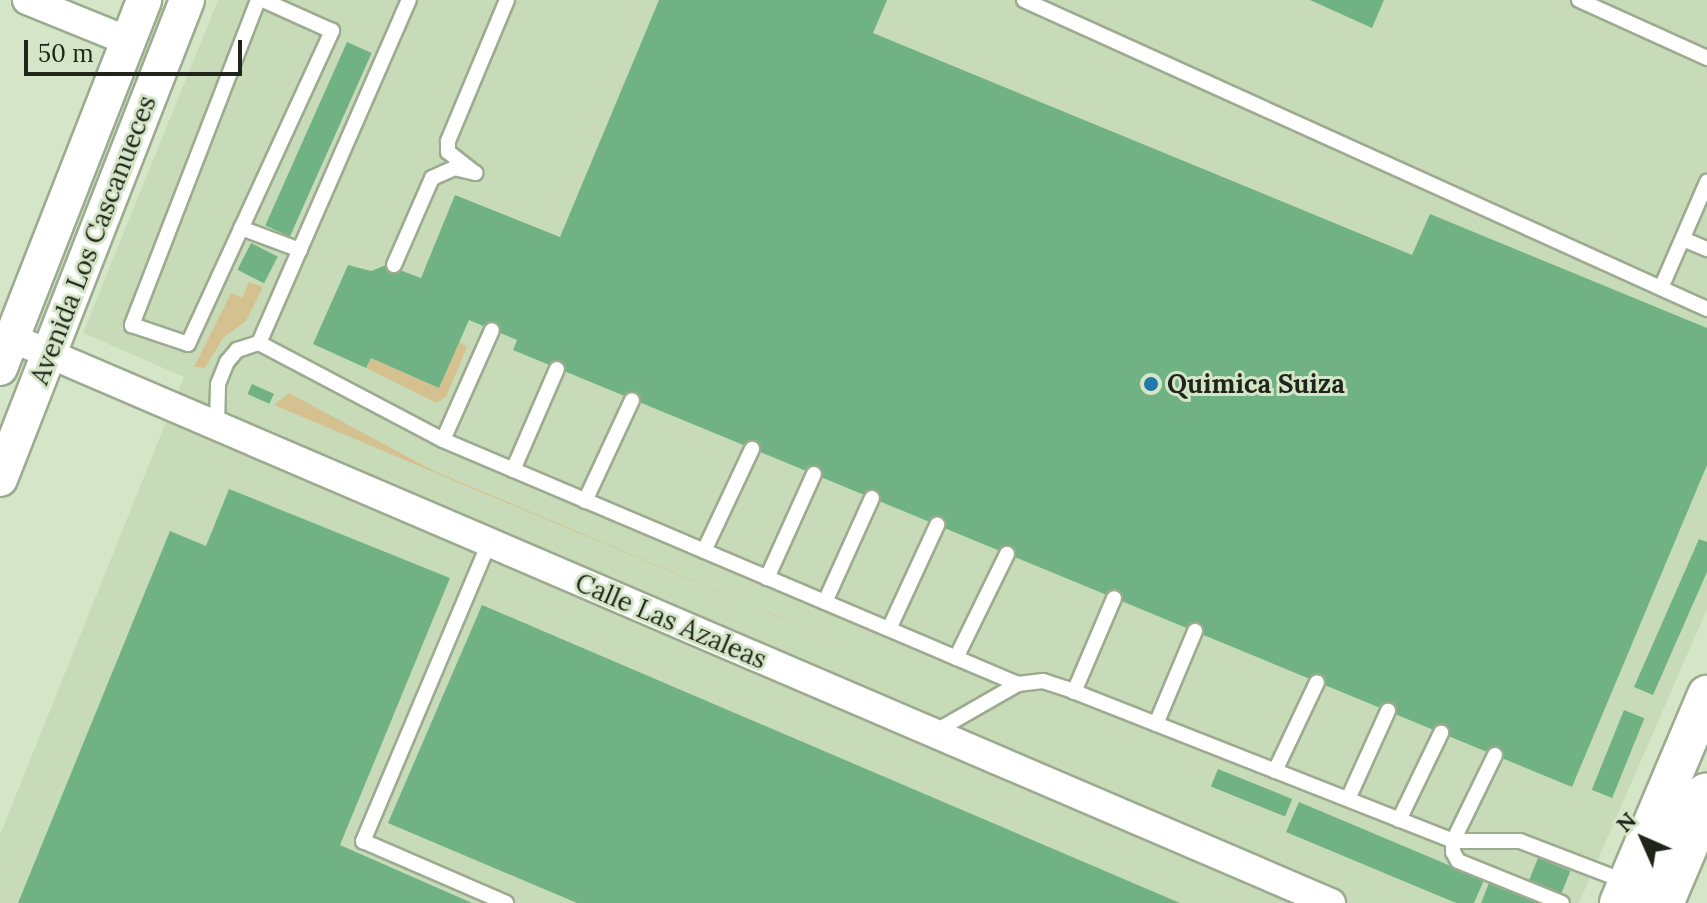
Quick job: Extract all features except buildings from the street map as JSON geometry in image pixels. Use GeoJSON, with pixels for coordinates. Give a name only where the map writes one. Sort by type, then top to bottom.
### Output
{"type":"FeatureCollection","features":[{"type":"Feature","properties":{"kind":"main road"},"geometry":{"type":"LineString","coordinates":[[1636,896],[1707,695]]}},
{"type":"Feature","properties":{"kind":"main road"},"geometry":{"type":"LineString","coordinates":[[1636,896],[1707,795]]}},
{"type":"Feature","properties":{"kind":"street"},"geometry":{"type":"LineString","coordinates":[[27,0],[128,41]]}},
{"type":"Feature","properties":{"kind":"street","name":"Avenida Los Cascanueces"},"geometry":{"type":"LineString","coordinates":[[6,353],[144,0]]}},
{"type":"Feature","properties":{"kind":"street","name":"Avenida Los Cascanueces"},"geometry":{"type":"LineString","coordinates":[[0,479],[187,0]]}},
{"type":"Feature","properties":{"kind":"street","name":"Calle Las Azaleas"},"geometry":{"type":"LineString","coordinates":[[6,353],[49,354],[1331,903]]}},
{"type":"Feature","properties":{"kind":"lane"},"geometry":{"type":"LineString","coordinates":[[260,0],[332,31],[241,228],[188,344],[132,325],[260,0]]}},
{"type":"Feature","properties":{"kind":"lane"},"geometry":{"type":"LineString","coordinates":[[259,343],[409,0]]}},
{"type":"Feature","properties":{"kind":"lane"},"geometry":{"type":"LineString","coordinates":[[394,265],[432,178],[454,168],[475,173],[448,152],[448,141],[507,0]]}},
{"type":"Feature","properties":{"kind":"lane"},"geometry":{"type":"LineString","coordinates":[[1024,0],[1707,309]]}},
{"type":"Feature","properties":{"kind":"lane"},"geometry":{"type":"LineString","coordinates":[[1579,0],[1707,58]]}},
{"type":"Feature","properties":{"kind":"lane"},"geometry":{"type":"LineString","coordinates":[[1661,288],[1707,182]]}},
{"type":"Feature","properties":{"kind":"lane"},"geometry":{"type":"LineString","coordinates":[[241,228],[300,250]]}},
{"type":"Feature","properties":{"kind":"lane"},"geometry":{"type":"LineString","coordinates":[[1683,239],[1707,249]]}},
{"type":"Feature","properties":{"kind":"lane"},"geometry":{"type":"LineString","coordinates":[[443,440],[492,330]]}},
{"type":"Feature","properties":{"kind":"lane"},"geometry":{"type":"LineString","coordinates":[[217,426],[218,384],[227,362],[237,350],[259,343],[443,440],[1018,684]]}},
{"type":"Feature","properties":{"kind":"lane"},"geometry":{"type":"LineString","coordinates":[[513,470],[557,369]]}},
{"type":"Feature","properties":{"kind":"lane"},"geometry":{"type":"LineString","coordinates":[[585,501],[632,400]]}},
{"type":"Feature","properties":{"kind":"lane"},"geometry":{"type":"LineString","coordinates":[[704,551],[752,449]]}},
{"type":"Feature","properties":{"kind":"lane"},"geometry":{"type":"LineString","coordinates":[[767,578],[814,474]]}},
{"type":"Feature","properties":{"kind":"lane"},"geometry":{"type":"LineString","coordinates":[[825,602],[872,498]]}},
{"type":"Feature","properties":{"kind":"lane"},"geometry":{"type":"LineString","coordinates":[[889,629],[937,525]]}},
{"type":"Feature","properties":{"kind":"lane"},"geometry":{"type":"LineString","coordinates":[[489,543],[363,841],[506,903]]}},
{"type":"Feature","properties":{"kind":"lane"},"geometry":{"type":"LineString","coordinates":[[956,658],[1007,554]]}},
{"type":"Feature","properties":{"kind":"lane"},"geometry":{"type":"LineString","coordinates":[[1074,692],[1114,598]]}},
{"type":"Feature","properties":{"kind":"lane"},"geometry":{"type":"LineString","coordinates":[[1156,724],[1195,631]]}},
{"type":"Feature","properties":{"kind":"lane"},"geometry":{"type":"LineString","coordinates":[[933,733],[1018,684],[1043,681],[1453,841],[1520,841],[1636,896]]}},
{"type":"Feature","properties":{"kind":"lane"},"geometry":{"type":"LineString","coordinates":[[1275,771],[1317,682]]}},
{"type":"Feature","properties":{"kind":"lane"},"geometry":{"type":"LineString","coordinates":[[1348,799],[1388,711]]}},
{"type":"Feature","properties":{"kind":"lane"},"geometry":{"type":"LineString","coordinates":[[1399,820],[1441,733]]}},
{"type":"Feature","properties":{"kind":"lane"},"geometry":{"type":"LineString","coordinates":[[1495,755],[1453,841],[1458,861],[1562,903]]}},
{"type":"Feature","properties":{"kind":"shaded area"},"geometry":{"type":"Polygon","coordinates":[[[218,0],[1707,0],[1707,609],[1579,903],[0,903],[0,835],[184,377],[83,333],[218,0]]]}},
{"type":"Feature","properties":{"kind":"shaded area"},"geometry":{"type":"Polygon","coordinates":[[[249,282],[263,287],[246,321],[223,338],[205,368],[194,367],[231,293],[242,298],[249,282]]]}},
{"type":"Feature","properties":{"kind":"shaded area"},"geometry":{"type":"Polygon","coordinates":[[[459,342],[467,347],[446,397],[437,403],[366,368],[371,358],[439,388],[459,342]]]}},
{"type":"Feature","properties":{"kind":"shaded area"},"geometry":{"type":"Polygon","coordinates":[[[289,393],[434,471],[962,694],[274,405],[289,393]]]}},
{"type":"Feature","properties":{"kind":"place","name":"Quimica Suiza"},"geometry":{"type":"Point","coordinates":[1151,384]}}]}
